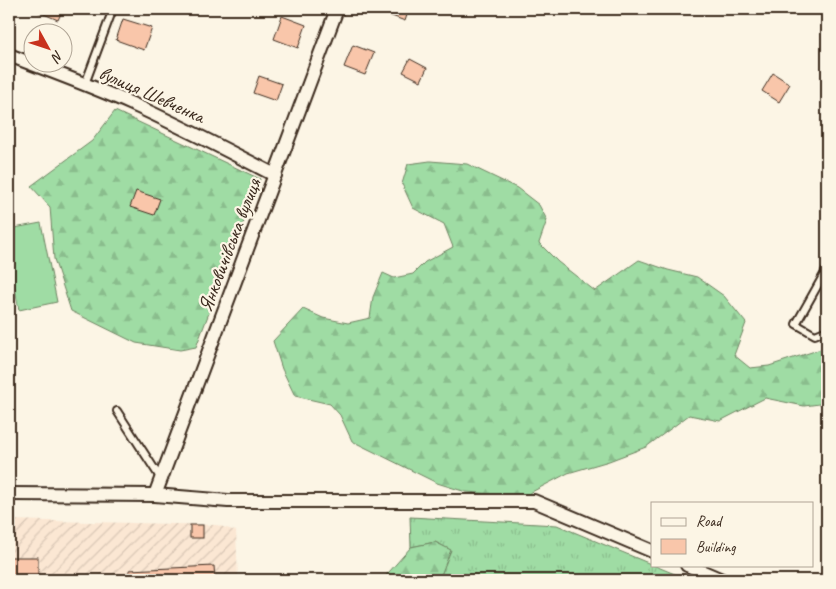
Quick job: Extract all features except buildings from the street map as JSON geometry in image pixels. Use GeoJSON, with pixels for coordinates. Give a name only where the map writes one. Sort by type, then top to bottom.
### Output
{"type":"FeatureCollection","features":[{"type":"Feature","properties":{"kind":"street","name":"Янковичівська вулиця"},"geometry":{"type":"LineString","coordinates":[[155,495],[338,9]]}},
{"type":"Feature","properties":{"kind":"street","name":"вулиця Шевченка"},"geometry":{"type":"LineString","coordinates":[[9,55],[85,84],[203,138],[275,175]]}},
{"type":"Feature","properties":{"kind":"street"},"geometry":{"type":"LineString","coordinates":[[9,494],[155,495],[228,501],[534,501],[651,551]]}},
{"type":"Feature","properties":{"kind":"street"},"geometry":{"type":"LineString","coordinates":[[689,566],[722,580]]}},
{"type":"Feature","properties":{"kind":"lane"},"geometry":{"type":"LineString","coordinates":[[85,84],[113,9]]}},
{"type":"Feature","properties":{"kind":"lane"},"geometry":{"type":"LineString","coordinates":[[827,269],[796,324],[815,336],[827,330]]}},
{"type":"Feature","properties":{"kind":"lane"},"geometry":{"type":"LineString","coordinates":[[117,410],[161,478]]}},
{"type":"Feature","properties":{"kind":"shaded area"},"geometry":{"type":"Polygon","coordinates":[[[9,520],[217,525],[236,531],[238,580],[9,580],[9,520]]]}},
{"type":"Feature","properties":{"kind":"green space"},"geometry":{"type":"Polygon","coordinates":[[[115,111],[260,179],[196,347],[180,350],[136,343],[71,311],[54,259],[50,207],[31,186],[92,141],[115,111]]]}},
{"type":"Feature","properties":{"kind":"green space"},"geometry":{"type":"Polygon","coordinates":[[[430,161],[467,164],[517,188],[539,205],[547,220],[539,243],[558,262],[595,291],[639,260],[697,277],[724,296],[746,323],[734,355],[750,368],[769,366],[821,349],[827,345],[827,403],[804,406],[765,398],[720,421],[689,415],[646,447],[609,461],[568,473],[524,496],[466,492],[437,483],[352,441],[340,415],[330,404],[295,396],[282,369],[273,341],[303,309],[323,318],[348,323],[370,318],[373,297],[383,273],[394,278],[413,274],[425,262],[453,247],[444,224],[413,208],[402,184],[408,164],[430,161]]]}},
{"type":"Feature","properties":{"kind":"green space"},"geometry":{"type":"Polygon","coordinates":[[[41,223],[57,302],[19,310],[9,259],[9,229],[41,223]]]}},
{"type":"Feature","properties":{"kind":"green space"},"geometry":{"type":"Polygon","coordinates":[[[410,517],[557,525],[651,564],[651,566],[655,566],[689,580],[439,580],[450,550],[435,542],[411,547],[410,517]]]}},
{"type":"Feature","properties":{"kind":"green space"},"geometry":{"type":"Polygon","coordinates":[[[435,542],[451,550],[439,580],[382,580],[411,547],[435,542]]]}}]}
